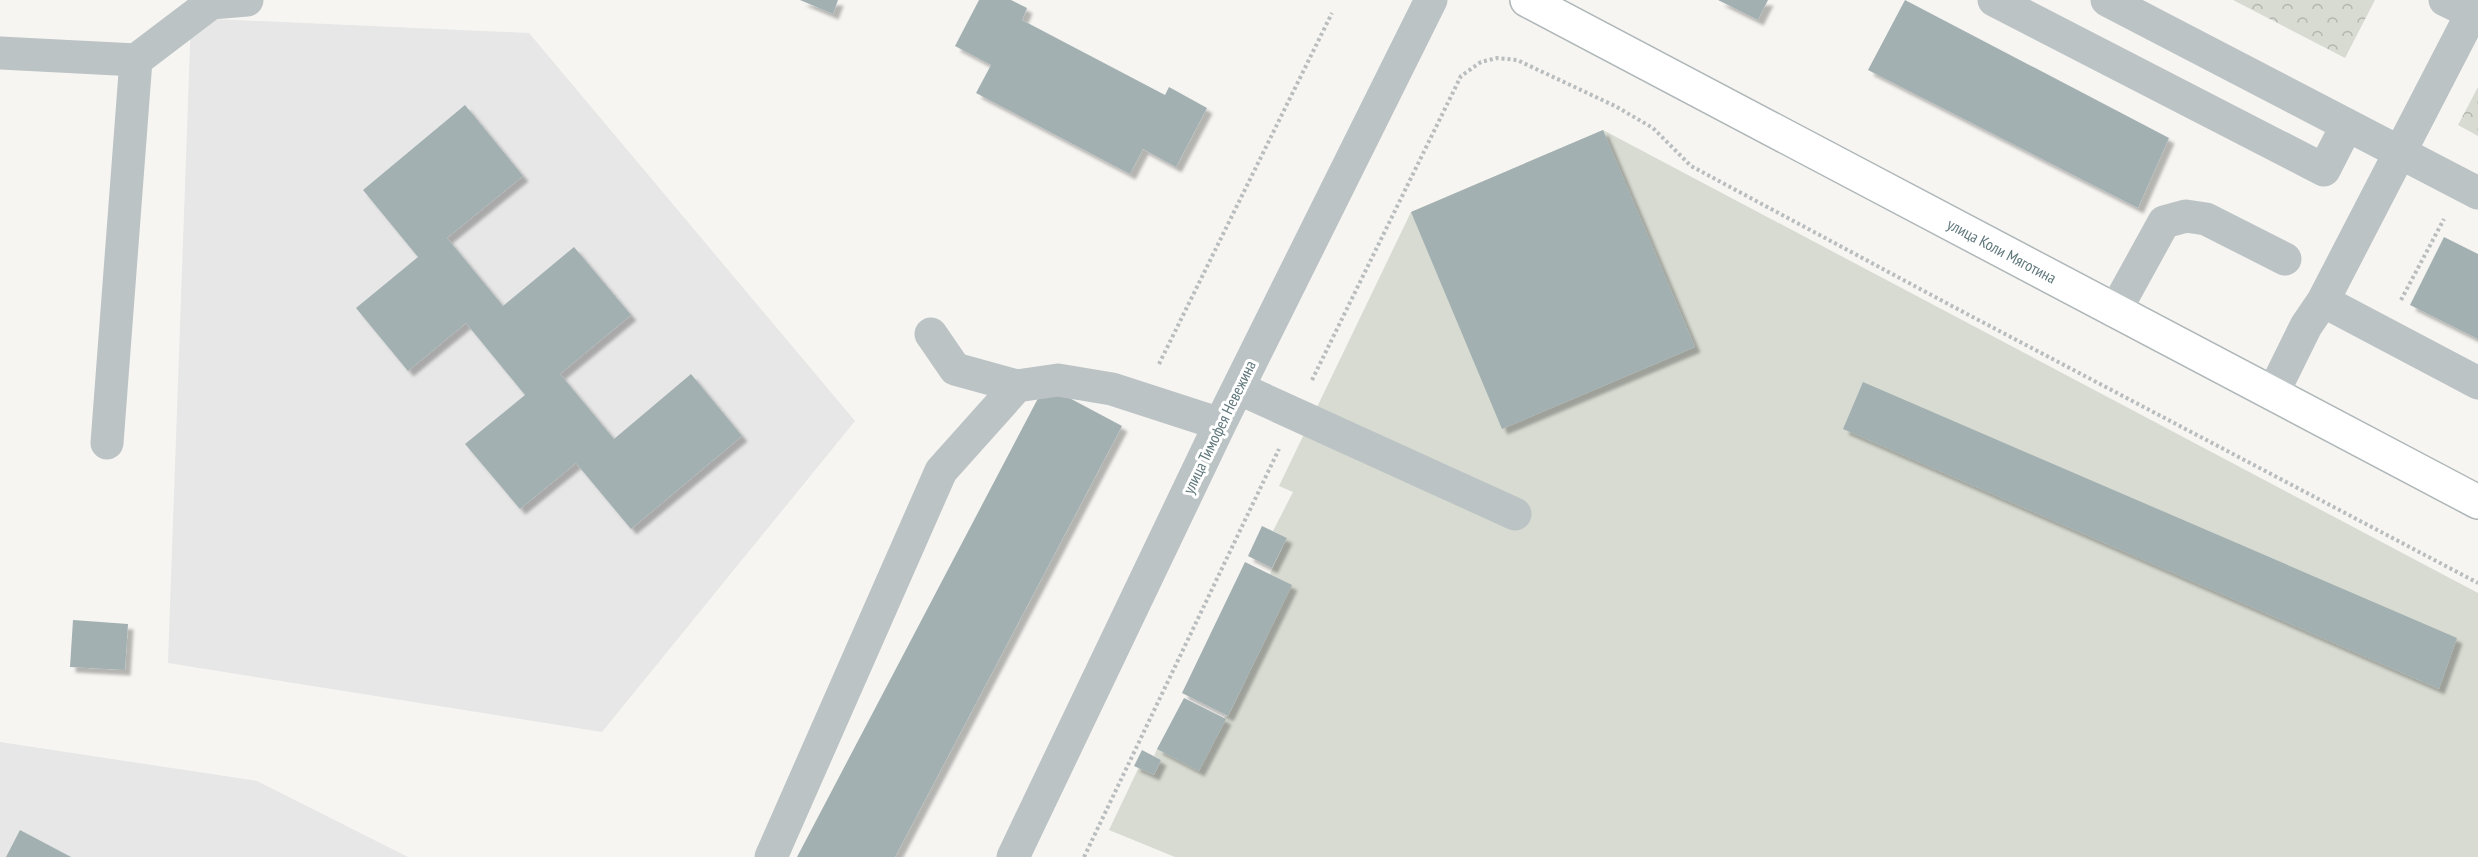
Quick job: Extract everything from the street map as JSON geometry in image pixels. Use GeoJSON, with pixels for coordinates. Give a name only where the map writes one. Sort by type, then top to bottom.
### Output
{"type":"FeatureCollection","features":[{"type":"Feature","properties":{"kind":"main road","name":"улица Коли Мяготина"},"geometry":{"type":"LineString","coordinates":[[1527,0],[2478,502]]}},
{"type":"Feature","properties":{"kind":"street"},"geometry":{"type":"LineString","coordinates":[[0,52],[136,60],[211,3],[247,0]]}},
{"type":"Feature","properties":{"kind":"street","name":"улица Тимофея Невежина"},"geometry":{"type":"LineString","coordinates":[[1013,857],[1220,424],[1431,0]]}},
{"type":"Feature","properties":{"kind":"street"},"geometry":{"type":"LineString","coordinates":[[1994,0],[2324,170],[2347,124]]}},
{"type":"Feature","properties":{"kind":"street"},"geometry":{"type":"LineString","coordinates":[[2107,0],[2478,192]]}},
{"type":"Feature","properties":{"kind":"street"},"geometry":{"type":"LineString","coordinates":[[2273,393],[2306,326],[2323,301],[2401,153],[2465,10]]}},
{"type":"Feature","properties":{"kind":"street"},"geometry":{"type":"LineString","coordinates":[[106,443],[136,60]]}},
{"type":"Feature","properties":{"kind":"street"},"geometry":{"type":"LineString","coordinates":[[2115,311],[2164,222],[2187,216],[2206,219],[2284,259]]}},
{"type":"Feature","properties":{"kind":"street"},"geometry":{"type":"LineString","coordinates":[[2323,301],[2478,382]]}},
{"type":"Feature","properties":{"kind":"street"},"geometry":{"type":"LineString","coordinates":[[931,334],[956,369],[1017,386],[1059,380],[1112,388],[1220,424]]}},
{"type":"Feature","properties":{"kind":"street"},"geometry":{"type":"LineString","coordinates":[[771,857],[941,471],[1017,386]]}},
{"type":"Feature","properties":{"kind":"street"},"geometry":{"type":"LineString","coordinates":[[1238,388],[1515,514]]}},
{"type":"Feature","properties":{"kind":"path"},"geometry":{"type":"LineString","coordinates":[[1142,399],[1332,13]]}},
{"type":"Feature","properties":{"kind":"path"},"geometry":{"type":"LineString","coordinates":[[1084,857],[1295,414],[1461,76],[1481,62],[1497,58],[1517,60],[1616,106],[1653,128],[1691,166],[2478,583]]}},
{"type":"Feature","properties":{"kind":"path"},"geometry":{"type":"LineString","coordinates":[[2398,306],[2449,211]]}},
{"type":"Feature","properties":{"kind":"shaded area"},"geometry":{"type":"Polygon","coordinates":[[[191,18],[529,33],[855,421],[602,732],[168,663],[191,18]]]}},
{"type":"Feature","properties":{"kind":"shaded area"},"geometry":{"type":"Polygon","coordinates":[[[0,742],[257,781],[408,857],[0,857],[0,742]]]}},
{"type":"Feature","properties":{"kind":"green space"},"geometry":{"type":"Polygon","coordinates":[[[2233,0],[2375,0],[2345,58],[2233,0]]]}},
{"type":"Feature","properties":{"kind":"green space"},"geometry":{"type":"Polygon","coordinates":[[[2478,87],[2478,136],[2458,125],[2478,87]]]}},
{"type":"Feature","properties":{"kind":"green space"},"geometry":{"type":"Polygon","coordinates":[[[1603,130],[2478,593],[2478,857],[1175,857],[1109,830],[1139,767],[1154,775],[1161,760],[1154,756],[1157,749],[1228,716],[1291,585],[1270,574],[1287,538],[1273,531],[1293,492],[1279,486],[1411,212],[1603,130]]]}},
{"type":"Feature","properties":{"kind":"building"},"geometry":{"type":"Polygon","coordinates":[[[800,0],[838,0],[833,14],[800,0]]]}},
{"type":"Feature","properties":{"kind":"building"},"geometry":{"type":"Polygon","coordinates":[[[979,0],[1011,0],[1027,8],[1022,20],[1165,95],[1169,87],[1207,108],[1176,167],[1143,149],[1130,174],[976,93],[991,65],[955,46],[979,0]]]}},
{"type":"Feature","properties":{"kind":"building"},"geometry":{"type":"Polygon","coordinates":[[[1718,0],[1768,0],[1758,20],[1718,0]]]}},
{"type":"Feature","properties":{"kind":"building"},"geometry":{"type":"Polygon","coordinates":[[[1905,0],[2169,138],[2138,208],[1868,70],[1905,0]]]}},
{"type":"Feature","properties":{"kind":"building"},"geometry":{"type":"Polygon","coordinates":[[[465,105],[523,176],[447,238],[503,306],[574,247],[631,315],[560,374],[614,439],[691,374],[742,436],[631,529],[576,463],[520,509],[465,444],[525,395],[466,323],[408,371],[356,308],[418,257],[363,190],[465,105]]]}},
{"type":"Feature","properties":{"kind":"building"},"geometry":{"type":"Polygon","coordinates":[[[1603,130],[1695,347],[1502,429],[1411,212],[1603,130]]]}},
{"type":"Feature","properties":{"kind":"building"},"geometry":{"type":"Polygon","coordinates":[[[2444,237],[2478,254],[2478,339],[2410,305],[2444,237]]]}},
{"type":"Feature","properties":{"kind":"building"},"geometry":{"type":"Polygon","coordinates":[[[1863,382],[2457,638],[2439,689],[1843,429],[1863,382]]]}},
{"type":"Feature","properties":{"kind":"building"},"geometry":{"type":"Polygon","coordinates":[[[1045,385],[1122,426],[895,857],[797,857],[1045,385]]]}},
{"type":"Feature","properties":{"kind":"building"},"geometry":{"type":"Polygon","coordinates":[[[1262,526],[1287,538],[1272,568],[1248,556],[1262,526]]]}},
{"type":"Feature","properties":{"kind":"building"},"geometry":{"type":"Polygon","coordinates":[[[1245,562],[1292,585],[1228,716],[1182,693],[1245,562]]]}},
{"type":"Feature","properties":{"kind":"building"},"geometry":{"type":"Polygon","coordinates":[[[73,620],[128,624],[125,670],[70,667],[73,620]]]}},
{"type":"Feature","properties":{"kind":"building"},"geometry":{"type":"Polygon","coordinates":[[[1184,698],[1226,719],[1199,771],[1157,749],[1184,698]]]}},
{"type":"Feature","properties":{"kind":"building"},"geometry":{"type":"Polygon","coordinates":[[[1142,750],[1161,760],[1154,775],[1134,766],[1142,750]]]}},
{"type":"Feature","properties":{"kind":"building"},"geometry":{"type":"Polygon","coordinates":[[[20,830],[71,857],[6,857],[20,830]]]}}]}
